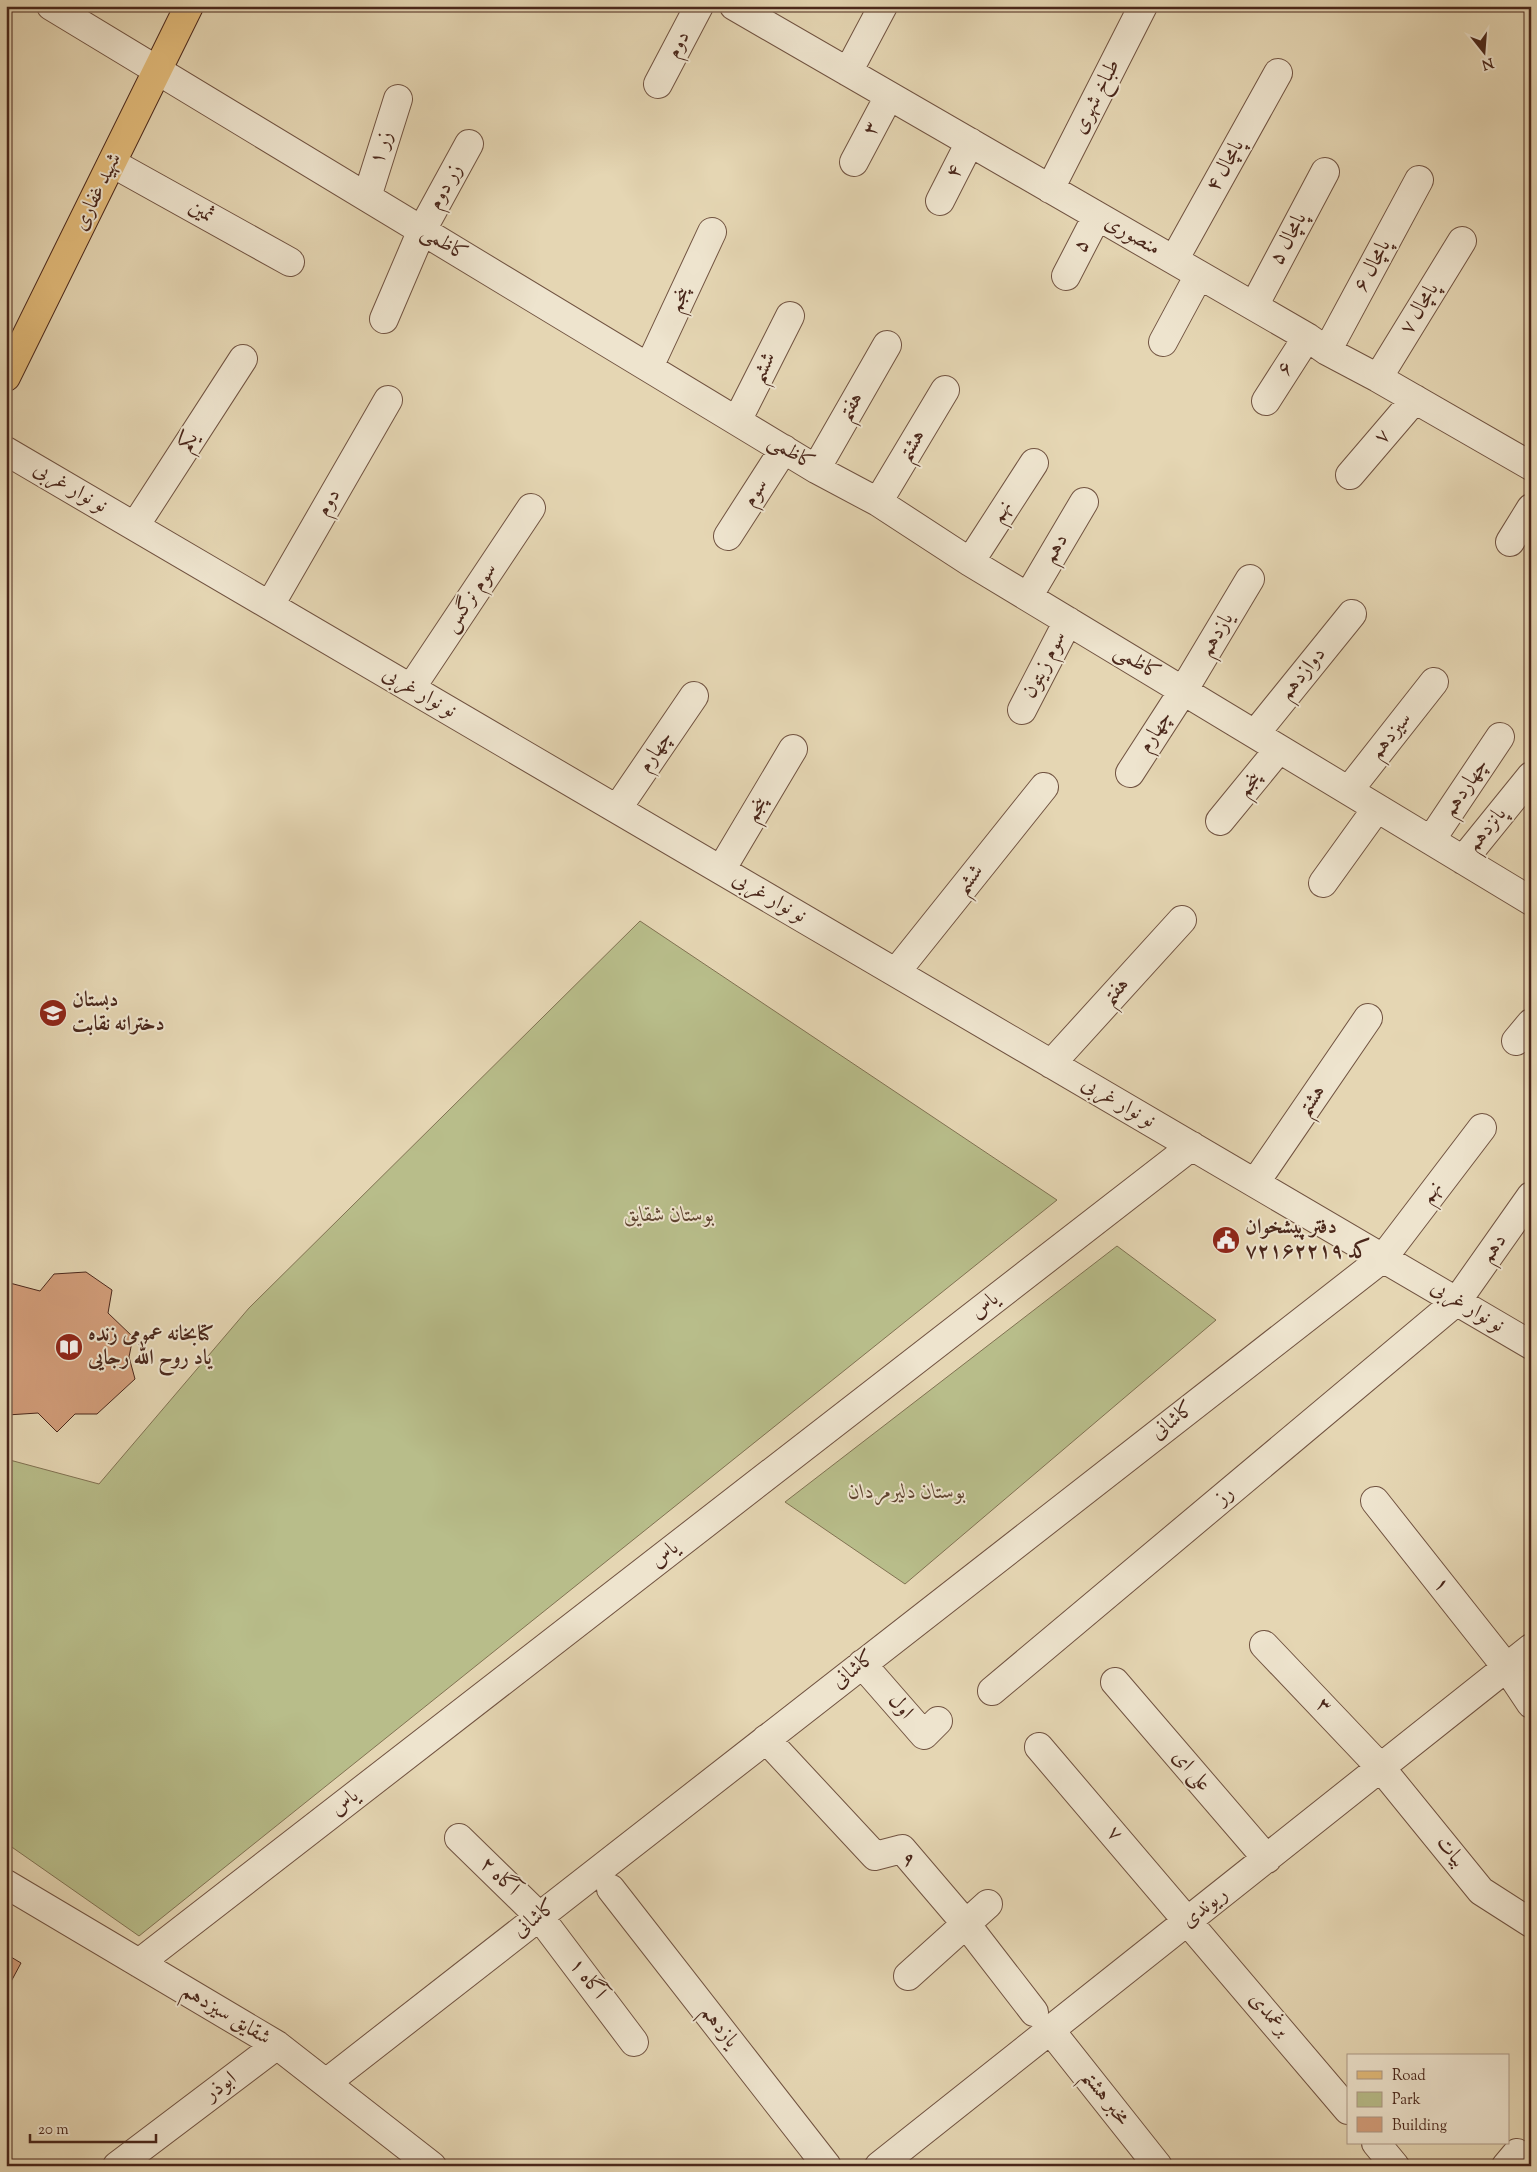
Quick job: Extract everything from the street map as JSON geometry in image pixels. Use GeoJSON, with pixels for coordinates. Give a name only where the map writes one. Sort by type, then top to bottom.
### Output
{"type":"FeatureCollection","features":[{"type":"Feature","properties":{"kind":"main road","name":"شهید غفاری"},"geometry":{"type":"LineString","coordinates":[[6,377],[189,6]]}},
{"type":"Feature","properties":{"kind":"street","name":"کاظمی"},"geometry":{"type":"LineString","coordinates":[[51,6],[816,469],[878,502],[970,562],[1531,901]]}},
{"type":"Feature","properties":{"kind":"street","name":"دوم"},"geometry":{"type":"LineString","coordinates":[[658,84],[699,6]]}},
{"type":"Feature","properties":{"kind":"street"},"geometry":{"type":"LineString","coordinates":[[848,72],[883,6]]}},
{"type":"Feature","properties":{"kind":"street","name":"طباخ شهری"},"geometry":{"type":"LineString","coordinates":[[1050,189],[1143,6]]}},
{"type":"Feature","properties":{"kind":"street","name":"منصوری"},"geometry":{"type":"LineString","coordinates":[[747,10],[889,96],[1531,466]]}},
{"type":"Feature","properties":{"kind":"street","name":"پامچال ۴"},"geometry":{"type":"LineString","coordinates":[[1174,260],[1278,73]]}},
{"type":"Feature","properties":{"kind":"street","name":"۳"},"geometry":{"type":"LineString","coordinates":[[854,162],[889,96]]}},
{"type":"Feature","properties":{"kind":"street","name":"زر ۱"},"geometry":{"type":"LineString","coordinates":[[367,197],[398,99]]}},
{"type":"Feature","properties":{"kind":"street","name":"۴"},"geometry":{"type":"LineString","coordinates":[[940,201],[970,142]]}},
{"type":"Feature","properties":{"kind":"street","name":"زر دوم"},"geometry":{"type":"LineString","coordinates":[[422,230],[469,144]]}},
{"type":"Feature","properties":{"kind":"street","name":"ثمین"},"geometry":{"type":"LineString","coordinates":[[112,163],[290,262]]}},
{"type":"Feature","properties":{"kind":"street","name":"۵ پامچال"},"geometry":{"type":"LineString","coordinates":[[1254,306],[1325,172]]}},
{"type":"Feature","properties":{"kind":"street","name":"۶ پامچال"},"geometry":{"type":"LineString","coordinates":[[1317,344],[1419,180]]}},
{"type":"Feature","properties":{"kind":"street","name":"۵"},"geometry":{"type":"LineString","coordinates":[[1066,276],[1097,216]]}},
{"type":"Feature","properties":{"kind":"street"},"geometry":{"type":"LineString","coordinates":[[384,319],[422,230]]}},
{"type":"Feature","properties":{"kind":"street","name":"پنجم"},"geometry":{"type":"LineString","coordinates":[[649,367],[712,232]]}},
{"type":"Feature","properties":{"kind":"street","name":"۷ پامچال"},"geometry":{"type":"LineString","coordinates":[[1378,378],[1462,240]]}},
{"type":"Feature","properties":{"kind":"street"},"geometry":{"type":"LineString","coordinates":[[1163,342],[1199,275]]}},
{"type":"Feature","properties":{"kind":"street","name":"ششم"},"geometry":{"type":"LineString","coordinates":[[738,421],[790,316]]}},
{"type":"Feature","properties":{"kind":"street","name":"۶"},"geometry":{"type":"LineString","coordinates":[[1266,401],[1317,344]]}},
{"type":"Feature","properties":{"kind":"street","name":"هفتم"},"geometry":{"type":"LineString","coordinates":[[816,469],[887,345]]}},
{"type":"Feature","properties":{"kind":"street","name":"یکم"},"geometry":{"type":"LineString","coordinates":[[135,526],[243,359]]}},
{"type":"Feature","properties":{"kind":"street","name":"هشتم"},"geometry":{"type":"LineString","coordinates":[[878,502],[946,390]]}},
{"type":"Feature","properties":{"kind":"street","name":"۷"},"geometry":{"type":"LineString","coordinates":[[1350,475],[1415,399]]}},
{"type":"Feature","properties":{"kind":"street","name":"دوم"},"geometry":{"type":"LineString","coordinates":[[270,605],[388,400]]}},
{"type":"Feature","properties":{"kind":"street","name":"سوم"},"geometry":{"type":"LineString","coordinates":[[728,536],[784,449]]}},
{"type":"Feature","properties":{"kind":"street","name":"نو نوار غربی"},"geometry":{"type":"LineString","coordinates":[[6,450],[1255,1184],[1457,1301],[1529,1340]]}},
{"type":"Feature","properties":{"kind":"street","name":"نهم"},"geometry":{"type":"LineString","coordinates":[[970,562],[1034,463]]}},
{"type":"Feature","properties":{"kind":"street","name":"دهم"},"geometry":{"type":"LineString","coordinates":[[1028,597],[1084,502]]}},
{"type":"Feature","properties":{"kind":"street","name":"سوم نرگس"},"geometry":{"type":"LineString","coordinates":[[411,688],[531,508]]}},
{"type":"Feature","properties":{"kind":"street"},"geometry":{"type":"LineString","coordinates":[[1510,542],[1531,508]]}},
{"type":"Feature","properties":{"kind":"street","name":"یازدهم"},"geometry":{"type":"LineString","coordinates":[[1183,691],[1250,579]]}},
{"type":"Feature","properties":{"kind":"street","name":"دوازدهم"},"geometry":{"type":"LineString","coordinates":[[1255,734],[1352,614]]}},
{"type":"Feature","properties":{"kind":"street","name":"سوم زیتون"},"geometry":{"type":"LineString","coordinates":[[1022,710],[1068,621]]}},
{"type":"Feature","properties":{"kind":"street","name":"سیزدهم"},"geometry":{"type":"LineString","coordinates":[[1348,790],[1434,682]]}},
{"type":"Feature","properties":{"kind":"street","name":"چهارم"},"geometry":{"type":"LineString","coordinates":[[1130,773],[1183,691]]}},
{"type":"Feature","properties":{"kind":"street","name":"چهارم"},"geometry":{"type":"LineString","coordinates":[[617,809],[694,696]]}},
{"type":"Feature","properties":{"kind":"street","name":"چهاردهم"},"geometry":{"type":"LineString","coordinates":[[1431,840],[1500,736]]}},
{"type":"Feature","properties":{"kind":"street","name":"پنجم"},"geometry":{"type":"LineString","coordinates":[[721,870],[793,749]]}},
{"type":"Feature","properties":{"kind":"street","name":"پنجم"},"geometry":{"type":"LineString","coordinates":[[1220,821],[1279,749]]}},
{"type":"Feature","properties":{"kind":"street","name":"پانزدهم"},"geometry":{"type":"LineString","coordinates":[[1462,860],[1531,776]]}},
{"type":"Feature","properties":{"kind":"street","name":"ششم"},"geometry":{"type":"LineString","coordinates":[[896,972],[1044,787]]}},
{"type":"Feature","properties":{"kind":"street"},"geometry":{"type":"LineString","coordinates":[[1323,883],[1377,808]]}},
{"type":"Feature","properties":{"kind":"street","name":"هفتم"},"geometry":{"type":"LineString","coordinates":[[1051,1064],[1182,920]]}},
{"type":"Feature","properties":{"kind":"street","name":"هشتم"},"geometry":{"type":"LineString","coordinates":[[1255,1184],[1368,1018]]}},
{"type":"Feature","properties":{"kind":"street","name":"نهم"},"geometry":{"type":"LineString","coordinates":[[1383,1258],[1482,1128]]}},
{"type":"Feature","properties":{"kind":"street","name":"یاس"},"geometry":{"type":"LineString","coordinates":[[139,1963],[1192,1146]]}},
{"type":"Feature","properties":{"kind":"street","name":"دهم"},"geometry":{"type":"LineString","coordinates":[[1457,1301],[1531,1196]]}},
{"type":"Feature","properties":{"kind":"street","name":"کاشانی"},"geometry":{"type":"LineString","coordinates":[[326,2083],[1383,1258]]}},
{"type":"Feature","properties":{"kind":"street","name":"رز"},"geometry":{"type":"LineString","coordinates":[[992,1691],[1457,1301]]}},
{"type":"Feature","properties":{"kind":"street","name":"۱"},"geometry":{"type":"LineString","coordinates":[[1375,1501],[1507,1668],[1531,1704]]}},
{"type":"Feature","properties":{"kind":"street","name":"۳"},"geometry":{"type":"LineString","coordinates":[[1264,1645],[1381,1768]]}},
{"type":"Feature","properties":{"kind":"street","name":"ریوندی"},"geometry":{"type":"LineString","coordinates":[[878,2166],[1043,2021],[1189,1921],[1531,1648]]}},
{"type":"Feature","properties":{"kind":"street","name":"اول"},"geometry":{"type":"LineString","coordinates":[[862,1664],[924,1735],[938,1721]]}},
{"type":"Feature","properties":{"kind":"street","name":"علی ای"},"geometry":{"type":"LineString","coordinates":[[1115,1682],[1267,1859]]}},
{"type":"Feature","properties":{"kind":"street","name":"۹"},"geometry":{"type":"LineString","coordinates":[[766,1739],[875,1856],[902,1849],[966,1924],[1043,2021]]}},
{"type":"Feature","properties":{"kind":"street","name":"۷"},"geometry":{"type":"LineString","coordinates":[[1039,1747],[1189,1921]]}},
{"type":"Feature","properties":{"kind":"street","name":"بیات"},"geometry":{"type":"LineString","coordinates":[[1381,1768],[1481,1891],[1531,1923]]}},
{"type":"Feature","properties":{"kind":"street","name":"آگاه ۲"},"geometry":{"type":"LineString","coordinates":[[459,1838],[539,1916]]}},
{"type":"Feature","properties":{"kind":"street","name":"شقایق سیزدهم"},"geometry":{"type":"LineString","coordinates":[[6,1884],[277,2045],[432,2166]]}},
{"type":"Feature","properties":{"kind":"street","name":"یازدهم"},"geometry":{"type":"LineString","coordinates":[[611,1889],[827,2166]]}},
{"type":"Feature","properties":{"kind":"street"},"geometry":{"type":"LineString","coordinates":[[908,1976],[988,1904]]}},
{"type":"Feature","properties":{"kind":"street","name":"آگاه ۱"},"geometry":{"type":"LineString","coordinates":[[539,1916],[634,2042]]}},
{"type":"Feature","properties":{"kind":"street","name":"برغمدی"},"geometry":{"type":"LineString","coordinates":[[1189,1921],[1347,2109]]}},
{"type":"Feature","properties":{"kind":"street","name":"مخبر هشتم"},"geometry":{"type":"LineString","coordinates":[[1043,2021],[1158,2166]]}},
{"type":"Feature","properties":{"kind":"street","name":"ابوذر"},"geometry":{"type":"LineString","coordinates":[[131,2162],[277,2045]]}},
{"type":"Feature","properties":{"kind":"street"},"geometry":{"type":"LineString","coordinates":[[1377,2144],[1395,2166]]}},
{"type":"Feature","properties":{"kind":"green space","name":"بوستان شقایق"},"geometry":{"type":"Polygon","coordinates":[[[640,921],[1057,1200],[139,1936],[6,1843],[6,1459],[99,1484],[249,1308],[640,921]]]}},
{"type":"Feature","properties":{"kind":"green space","name":"بوستان دلیرمردان"},"geometry":{"type":"Polygon","coordinates":[[[1117,1246],[1216,1320],[905,1584],[785,1502],[1117,1246]]]}},
{"type":"Feature","properties":{"kind":"building","name":"کتابخانه عمومی زنده یاد روح الله رجایی"},"geometry":{"type":"Polygon","coordinates":[[[86,1272],[112,1290],[108,1313],[133,1337],[129,1357],[135,1379],[97,1414],[75,1414],[57,1432],[38,1413],[7,1415],[6,1282],[40,1291],[54,1274],[86,1272]]]}},
{"type":"Feature","properties":{"kind":"building"},"geometry":{"type":"Polygon","coordinates":[[[6,1954],[21,1963],[6,1991],[6,1954]]]}},
{"type":"Feature","properties":{"kind":"place","name":"دبستان دخترانه نقابت"},"geometry":{"type":"Point","coordinates":[53,1013]}},
{"type":"Feature","properties":{"kind":"place","name":"دفتر پیشخوان کد ۷۲۱۶۲۲۱۹"},"geometry":{"type":"Point","coordinates":[1226,1240]}},
{"type":"Feature","properties":{"kind":"place","name":"کتابخانه عمومی زنده یاد روح الله رجایی"},"geometry":{"type":"Point","coordinates":[69,1347]}}]}
